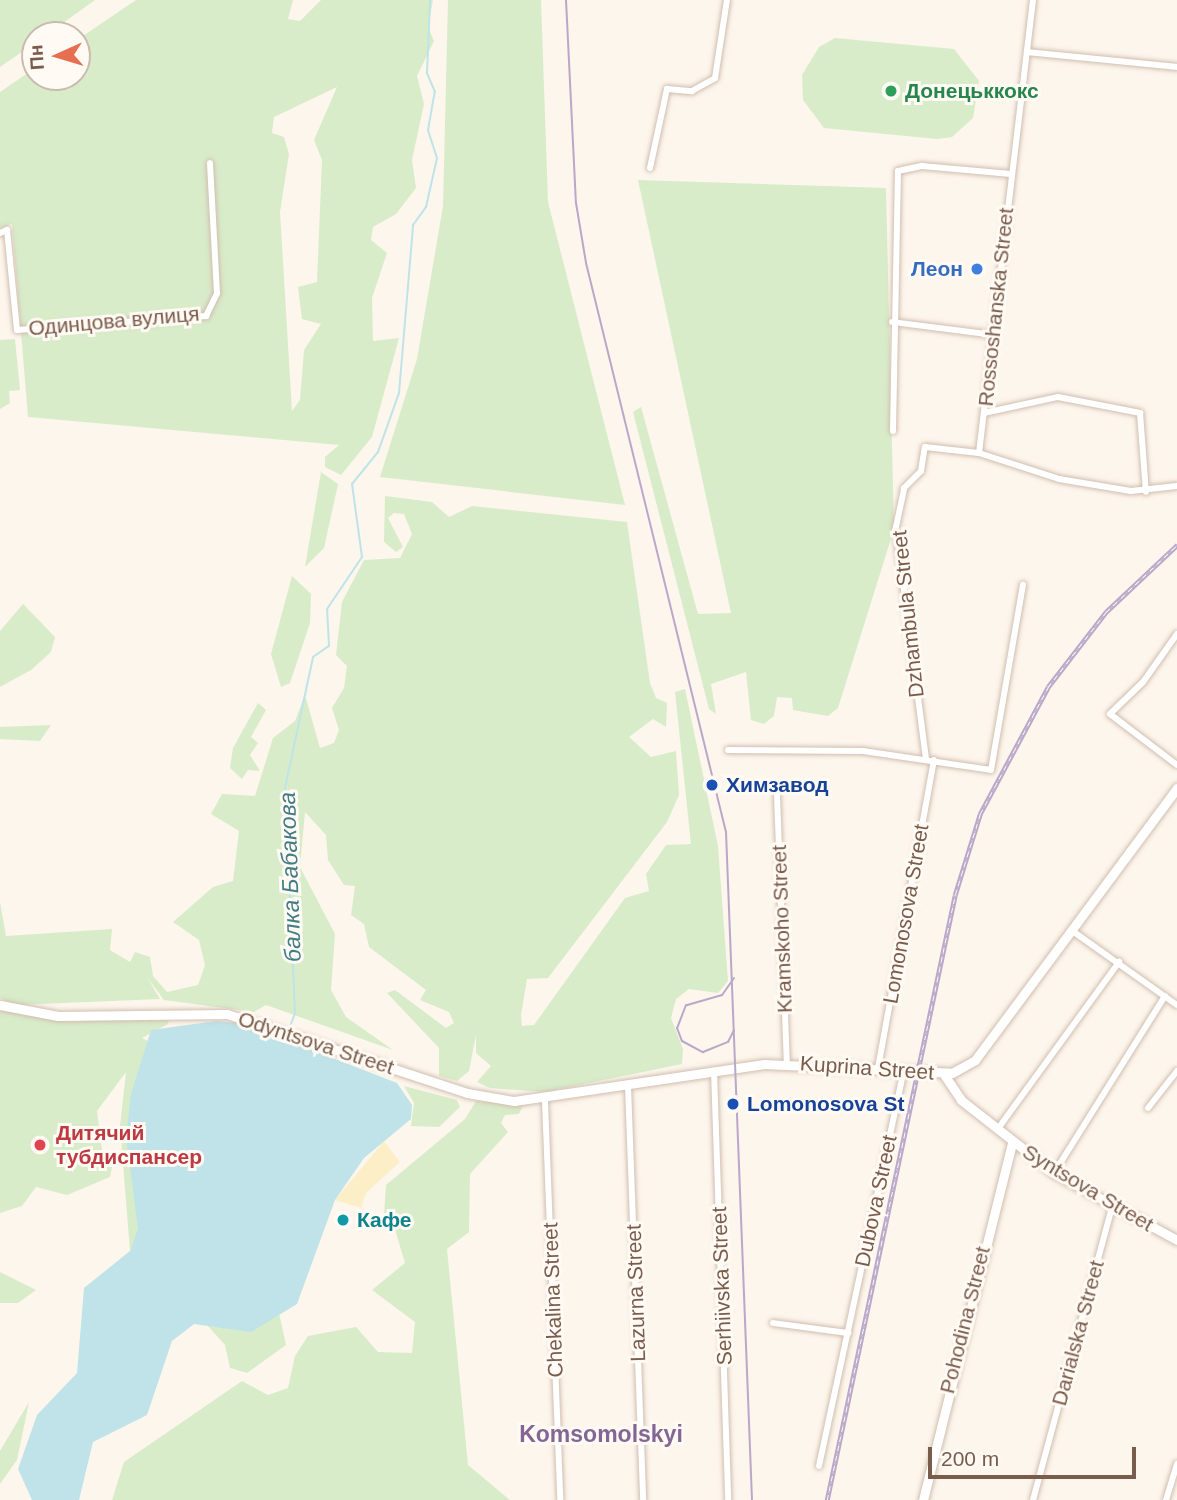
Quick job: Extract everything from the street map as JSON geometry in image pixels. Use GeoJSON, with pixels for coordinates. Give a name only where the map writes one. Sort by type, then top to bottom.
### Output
{"type":"FeatureCollection","features":[{"type":"Feature","properties":{"kind":"main road","name":"Kuprina Street"},"geometry":{"type":"LineString","coordinates":[[545,1101],[714,1071],[787,1062],[943,1073],[975,1060],[1177,788]]}},
{"type":"Feature","properties":{"kind":"main road","name":"Odyntsova Street"},"geometry":{"type":"LineString","coordinates":[[0,1005],[58,1016],[227,1014],[467,1093],[545,1101]]}},
{"type":"Feature","properties":{"kind":"main road","name":"Syntsova Street"},"geometry":{"type":"LineString","coordinates":[[943,1073],[954,1093],[1012,1142],[1055,1173],[1112,1207],[1177,1240]]}},
{"type":"Feature","properties":{"kind":"main road","name":"Pohodina Street"},"geometry":{"type":"LineString","coordinates":[[923,1500],[1012,1142]]}},
{"type":"Feature","properties":{"kind":"street"},"geometry":{"type":"LineString","coordinates":[[650,167],[667,89],[692,91],[715,78],[727,0]]}},
{"type":"Feature","properties":{"kind":"street","name":"Rossoshanska Street"},"geometry":{"type":"LineString","coordinates":[[979,453],[1033,0]]}},
{"type":"Feature","properties":{"kind":"street"},"geometry":{"type":"LineString","coordinates":[[1027,52],[1177,67]]}},
{"type":"Feature","properties":{"kind":"street","name":"Одинцова вулиця"},"geometry":{"type":"LineString","coordinates":[[0,233],[7,230],[17,330],[206,316],[217,293],[210,163]]}},
{"type":"Feature","properties":{"kind":"street"},"geometry":{"type":"LineString","coordinates":[[893,431],[892,322],[898,171],[922,166],[1011,174]]}},
{"type":"Feature","properties":{"kind":"street"},"geometry":{"type":"LineString","coordinates":[[892,322],[993,335]]}},
{"type":"Feature","properties":{"kind":"street"},"geometry":{"type":"LineString","coordinates":[[984,413],[1059,397],[1140,413],[1146,492]]}},
{"type":"Feature","properties":{"kind":"street","name":"Dzhambula Street"},"geometry":{"type":"LineString","coordinates":[[930,760],[896,527],[904,488],[921,471],[925,447],[979,453]]}},
{"type":"Feature","properties":{"kind":"street"},"geometry":{"type":"LineString","coordinates":[[979,453],[1059,479],[1146,492],[1177,486]]}},
{"type":"Feature","properties":{"kind":"street"},"geometry":{"type":"LineString","coordinates":[[728,750],[863,751],[991,770],[1023,585]]}},
{"type":"Feature","properties":{"kind":"street"},"geometry":{"type":"LineString","coordinates":[[1177,634],[1143,682],[1110,714],[1177,765]]}},
{"type":"Feature","properties":{"kind":"street","name":"Lomonosova Street"},"geometry":{"type":"LineString","coordinates":[[878,1068],[930,760]]}},
{"type":"Feature","properties":{"kind":"street","name":"Kramskoho Street"},"geometry":{"type":"LineString","coordinates":[[777,795],[787,1062]]}},
{"type":"Feature","properties":{"kind":"street"},"geometry":{"type":"LineString","coordinates":[[1071,930],[1177,1005]]}},
{"type":"Feature","properties":{"kind":"street"},"geometry":{"type":"LineString","coordinates":[[997,1130],[1119,962]]}},
{"type":"Feature","properties":{"kind":"street"},"geometry":{"type":"LineString","coordinates":[[1055,1173],[1165,996]]}},
{"type":"Feature","properties":{"kind":"street","name":"Dubova Street"},"geometry":{"type":"LineString","coordinates":[[819,1466],[904,1070]]}},
{"type":"Feature","properties":{"kind":"street","name":"Serhiivska Street"},"geometry":{"type":"LineString","coordinates":[[714,1071],[728,1500]]}},
{"type":"Feature","properties":{"kind":"street"},"geometry":{"type":"LineString","coordinates":[[1148,1108],[1177,1071]]}},
{"type":"Feature","properties":{"kind":"street","name":"Lazurna Street"},"geometry":{"type":"LineString","coordinates":[[628,1086],[643,1500]]}},
{"type":"Feature","properties":{"kind":"street","name":"Chekalina Street"},"geometry":{"type":"LineString","coordinates":[[545,1101],[560,1500]]}},
{"type":"Feature","properties":{"kind":"street","name":"Darialska Street"},"geometry":{"type":"LineString","coordinates":[[1033,1500],[1112,1207]]}},
{"type":"Feature","properties":{"kind":"street"},"geometry":{"type":"LineString","coordinates":[[773,1323],[848,1333]]}},
{"type":"Feature","properties":{"kind":"street"},"geometry":{"type":"LineString","coordinates":[[1166,1500],[1177,1464]]}},
{"type":"Feature","properties":{"kind":"green space"},"geometry":{"type":"Polygon","coordinates":[[[0,0],[95,0],[66,21],[21,21],[21,53],[0,67],[0,0]]]}},
{"type":"Feature","properties":{"kind":"green space"},"geometry":{"type":"Polygon","coordinates":[[[136,0],[293,0],[288,19],[300,21],[321,0],[433,0],[428,27],[434,41],[417,76],[424,104],[412,160],[416,188],[396,214],[373,227],[371,240],[387,253],[372,298],[373,341],[399,338],[372,437],[341,475],[325,467],[325,457],[339,445],[28,417],[12,224],[0,228],[0,92],[21,78],[21,91],[91,91],[91,31],[136,0]],[[337,87],[274,117],[272,133],[284,137],[289,154],[280,212],[292,411],[300,400],[304,350],[321,324],[302,319],[298,287],[317,282],[322,160],[314,140],[337,87]]]}},
{"type":"Feature","properties":{"kind":"green space"},"geometry":{"type":"Polygon","coordinates":[[[448,0],[541,0],[548,202],[625,505],[380,477],[417,359],[443,206],[448,0]]]}},
{"type":"Feature","properties":{"kind":"green space","name":"Донецьккокс"},"geometry":{"type":"Polygon","coordinates":[[[835,38],[954,49],[979,81],[973,118],[952,137],[937,139],[824,128],[803,100],[802,75],[819,47],[835,38]]]}},
{"type":"Feature","properties":{"kind":"green space"},"geometry":{"type":"Polygon","coordinates":[[[638,180],[886,188],[894,529],[838,708],[828,716],[793,710],[792,698],[777,697],[774,716],[764,724],[751,720],[746,672],[711,684],[716,714],[709,709],[633,412],[641,407],[698,614],[731,613],[638,180]]]}},
{"type":"Feature","properties":{"kind":"green space"},"geometry":{"type":"Polygon","coordinates":[[[15,339],[20,390],[9,391],[10,403],[0,409],[0,340],[15,339]]]}},
{"type":"Feature","properties":{"kind":"green space"},"geometry":{"type":"Polygon","coordinates":[[[321,472],[338,484],[324,548],[305,567],[321,472]]]}},
{"type":"Feature","properties":{"kind":"green space"},"geometry":{"type":"Polygon","coordinates":[[[385,496],[432,502],[449,517],[472,506],[627,522],[650,683],[656,698],[667,703],[666,727],[653,719],[629,737],[651,757],[676,751],[679,795],[667,822],[548,978],[527,979],[521,1015],[522,1026],[534,1025],[625,898],[649,891],[646,874],[666,845],[691,844],[675,692],[685,689],[718,846],[728,981],[718,993],[689,989],[676,999],[671,1018],[683,1049],[682,1064],[545,1092],[490,1088],[477,1082],[491,1066],[476,1053],[476,1035],[469,1071],[457,1081],[439,1076],[439,1048],[387,993],[395,990],[446,1028],[454,1023],[449,1012],[420,1000],[426,990],[369,947],[364,924],[351,915],[355,886],[344,885],[328,860],[326,835],[305,812],[300,867],[335,934],[331,990],[346,1017],[393,1050],[266,1005],[254,1012],[164,1000],[147,977],[160,999],[16,1005],[0,998],[0,902],[6,936],[112,929],[110,950],[130,962],[135,952],[150,957],[153,976],[167,992],[198,985],[205,965],[199,940],[173,922],[213,887],[233,881],[239,831],[211,814],[222,794],[255,796],[273,738],[295,721],[305,695],[320,748],[334,743],[339,730],[332,708],[344,688],[347,666],[336,655],[342,602],[364,560],[400,558],[412,534],[404,514],[394,513],[388,518],[403,547],[396,552],[384,542],[385,496]]]}},
{"type":"Feature","properties":{"kind":"green space"},"geometry":{"type":"Polygon","coordinates":[[[292,576],[311,594],[310,623],[290,683],[281,687],[271,654],[292,576]]]}},
{"type":"Feature","properties":{"kind":"green space"},"geometry":{"type":"Polygon","coordinates":[[[23,604],[55,637],[51,652],[31,670],[0,687],[0,631],[23,604]]]}},
{"type":"Feature","properties":{"kind":"green space"},"geometry":{"type":"Polygon","coordinates":[[[258,703],[266,710],[251,737],[258,743],[250,755],[260,771],[248,770],[242,779],[230,768],[233,748],[258,703]]]}},
{"type":"Feature","properties":{"kind":"green space"},"geometry":{"type":"Polygon","coordinates":[[[51,725],[40,741],[0,739],[0,727],[51,725]]]}},
{"type":"Feature","properties":{"kind":"green space"},"geometry":{"type":"Polygon","coordinates":[[[0,1010],[169,1016],[168,1024],[142,1038],[148,1041],[164,1190],[130,1251],[120,1126],[126,1072],[97,1111],[102,1150],[114,1157],[110,1177],[67,1195],[36,1187],[22,1206],[0,1213],[0,1010]]]}},
{"type":"Feature","properties":{"kind":"green space"},"geometry":{"type":"Polygon","coordinates":[[[404,1086],[457,1100],[460,1107],[439,1127],[411,1126],[414,1103],[404,1086]]]}},
{"type":"Feature","properties":{"kind":"green space"},"geometry":{"type":"Polygon","coordinates":[[[476,1101],[523,1105],[519,1114],[505,1115],[501,1123],[508,1132],[470,1174],[469,1232],[447,1249],[468,1465],[510,1500],[112,1500],[124,1462],[242,1381],[268,1395],[288,1388],[295,1356],[308,1336],[356,1327],[378,1352],[412,1353],[415,1322],[372,1290],[405,1263],[393,1223],[384,1215],[386,1185],[465,1119],[476,1101]]]}},
{"type":"Feature","properties":{"kind":"green space"},"geometry":{"type":"Polygon","coordinates":[[[0,1272],[36,1290],[18,1303],[0,1303],[0,1272]]]}},
{"type":"Feature","properties":{"kind":"green space"},"geometry":{"type":"Polygon","coordinates":[[[279,1313],[286,1345],[247,1373],[230,1368],[225,1345],[208,1326],[279,1313]]]}},
{"type":"Feature","properties":{"kind":"green space"},"geometry":{"type":"Polygon","coordinates":[[[29,1402],[17,1460],[0,1484],[0,1451],[29,1402]]]}},
{"type":"Feature","properties":{"kind":"sand"},"geometry":{"type":"Polygon","coordinates":[[[384,1141],[400,1162],[366,1193],[361,1208],[335,1200],[384,1141]]]}},
{"type":"Feature","properties":{"kind":"water"},"geometry":{"type":"Polygon","coordinates":[[[216,1021],[242,1023],[397,1083],[412,1105],[411,1119],[364,1158],[335,1200],[297,1304],[251,1332],[194,1324],[172,1341],[147,1415],[93,1442],[79,1500],[32,1500],[18,1469],[37,1415],[77,1373],[84,1288],[130,1251],[138,1229],[126,1138],[131,1094],[151,1030],[216,1021]]]}},
{"type":"Feature","properties":{"kind":"waterway","name":"балка Бабакова"},"geometry":{"type":"LineString","coordinates":[[289,1029],[295,1013],[285,788],[313,657],[329,646],[327,609],[362,557],[352,484],[378,452],[399,393],[413,225],[426,207],[437,158],[428,130],[435,92],[427,73],[430,0]]}},
{"type":"Feature","properties":{"kind":"tram line"},"geometry":{"type":"LineString","coordinates":[[566,0],[576,203],[586,263],[726,832],[752,1500]]}},
{"type":"Feature","properties":{"kind":"tram line"},"geometry":{"type":"LineString","coordinates":[[734,978],[722,995],[686,1005],[677,1028],[682,1041],[703,1052],[728,1042],[734,1030]]}},
{"type":"Feature","properties":{"kind":"railway"},"geometry":{"type":"LineString","coordinates":[[827,1500],[955,895],[980,814],[1048,687],[1106,612],[1177,545]]}},
{"type":"Feature","properties":{"kind":"place","name":"Донецьккокс"},"geometry":{"type":"Point","coordinates":[891,91]}},
{"type":"Feature","properties":{"kind":"place","name":"Леон"},"geometry":{"type":"Point","coordinates":[977,269]}},
{"type":"Feature","properties":{"kind":"place","name":"Химзавод"},"geometry":{"type":"Point","coordinates":[712,785]}},
{"type":"Feature","properties":{"kind":"place","name":"Lomonosova St"},"geometry":{"type":"Point","coordinates":[733,1104]}},
{"type":"Feature","properties":{"kind":"place","name":"Дитячий тубдиспансер"},"geometry":{"type":"Point","coordinates":[40,1145]}},
{"type":"Feature","properties":{"kind":"place","name":"Кафе"},"geometry":{"type":"Point","coordinates":[343,1220]}},
{"type":"Feature","properties":{"kind":"district","name":"Komsomolskyi"},"geometry":{"type":"Point","coordinates":[601,1434]}}]}
